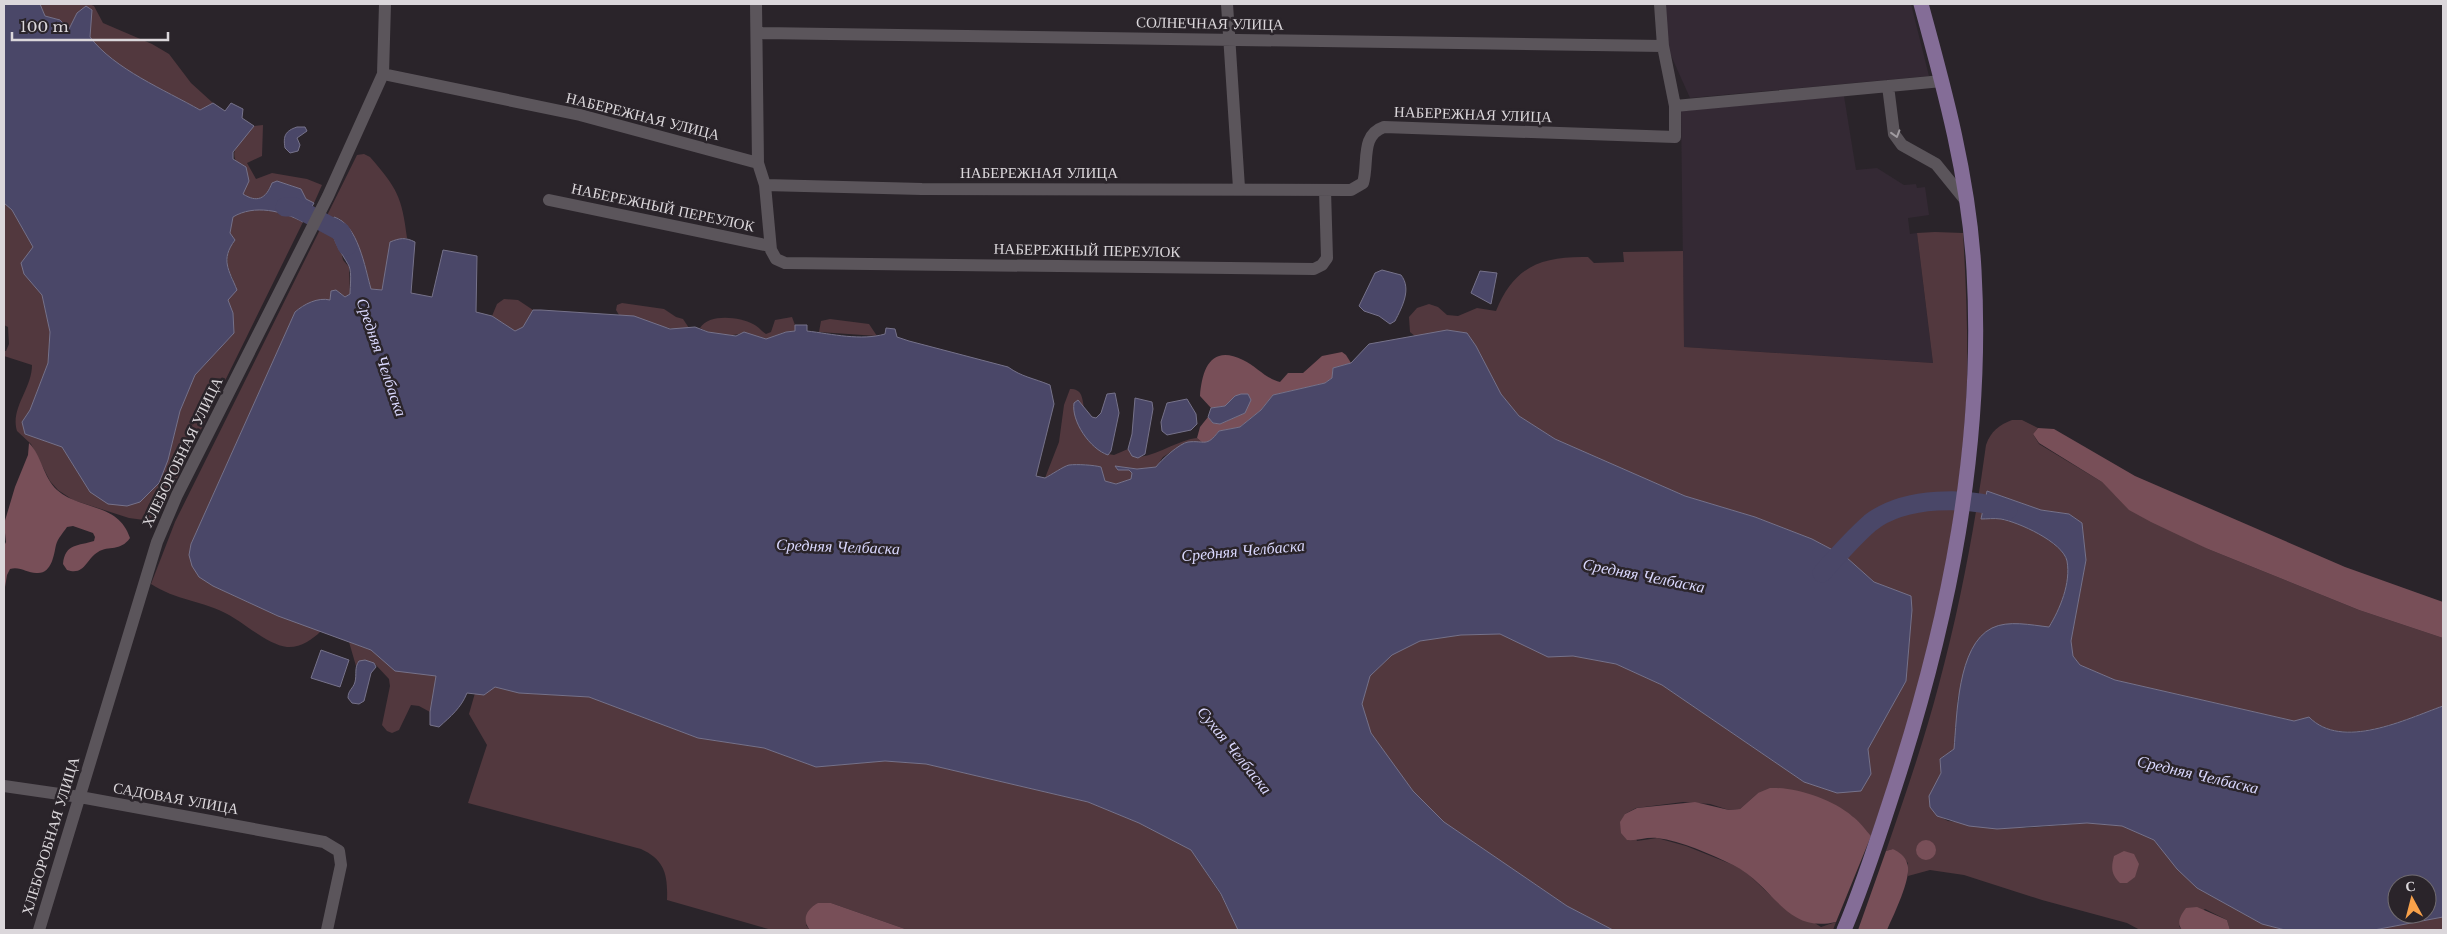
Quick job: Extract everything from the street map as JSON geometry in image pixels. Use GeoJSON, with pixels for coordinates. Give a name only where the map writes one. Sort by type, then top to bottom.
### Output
{"type":"FeatureCollection","features":[{"type":"Feature","properties":{"kind":"main road"},"geometry":{"type":"LineString","coordinates":[[1844,930],[1875,847],[1920,710],[1942,622],[1971,449],[1977,362],[1974,269],[1967,203],[1962,168],[1942,81],[1921,4]]}},
{"type":"Feature","properties":{"kind":"street","name":"ХЛЕБОРОБНАЯ УЛИЦА"},"geometry":{"type":"LineString","coordinates":[[39,930],[157,542],[177,495],[328,196],[383,74],[385,4]]}},
{"type":"Feature","properties":{"kind":"street"},"geometry":{"type":"LineString","coordinates":[[756,4],[758,163],[765,185],[770,246]]}},
{"type":"Feature","properties":{"kind":"street"},"geometry":{"type":"LineString","coordinates":[[1227,4],[1239,188]]}},
{"type":"Feature","properties":{"kind":"street"},"geometry":{"type":"LineString","coordinates":[[1660,4],[1663,46],[1675,106],[1942,81]]}},
{"type":"Feature","properties":{"kind":"street","name":"СОЛНЕЧНАЯ УЛИЦА"},"geometry":{"type":"LineString","coordinates":[[757,33],[1663,46]]}},
{"type":"Feature","properties":{"kind":"street","name":"НАБЕРЕЖНАЯ УЛИЦА"},"geometry":{"type":"LineString","coordinates":[[383,74],[580,115],[758,163]]}},
{"type":"Feature","properties":{"kind":"street"},"geometry":{"type":"LineString","coordinates":[[1888,86],[1894,134],[1898,141],[1936,164],[1967,203]]}},
{"type":"Feature","properties":{"kind":"street","name":"НАБЕРЕЖНАЯ УЛИЦА"},"geometry":{"type":"LineString","coordinates":[[765,185],[922,189],[1239,188],[1351,190],[1363,183],[1368,143],[1376,130],[1384,127],[1675,137],[1675,106]]}},
{"type":"Feature","properties":{"kind":"street","name":"НАБЕРЕЖНЫЙ ПЕРЕУЛОК"},"geometry":{"type":"LineString","coordinates":[[549,200],[770,246],[776,259],[785,263],[1314,269],[1322,265],[1327,258],[1324,190]]}},
{"type":"Feature","properties":{"kind":"street","name":"САДОВАЯ УЛИЦА"},"geometry":{"type":"LineString","coordinates":[[4,786],[80,797],[324,842],[339,851],[341,865],[326,930]]}},
{"type":"Feature","properties":{"kind":"shaded area"},"geometry":{"type":"Polygon","coordinates":[[[40,4],[89,4],[94,6],[103,23],[152,44],[169,54],[191,83],[213,103],[200,110],[146,81],[118,64],[97,46],[88,35],[77,13],[69,29],[60,20],[45,16],[40,4]]]}},
{"type":"Feature","properties":{"kind":"shaded area"},"geometry":{"type":"Polygon","coordinates":[[[1665,4],[1911,4],[1929,76],[1690,98],[1669,51],[1665,4]]]}},
{"type":"Feature","properties":{"kind":"shaded area"},"geometry":{"type":"Polygon","coordinates":[[[1844,96],[1856,170],[1877,168],[1904,185],[1916,184],[1917,188],[1925,187],[1929,215],[1908,218],[1910,234],[1917,233],[1933,363],[1684,347],[1681,111],[1844,96]]]}},
{"type":"Feature","properties":{"kind":"shaded area"},"geometry":{"type":"Polygon","coordinates":[[[263,125],[262,156],[247,163],[256,179],[272,173],[307,179],[322,185],[314,203],[306,199],[296,188],[283,184],[272,183],[267,193],[257,199],[242,194],[248,181],[237,163],[234,152],[254,126],[263,125]]]}},
{"type":"Feature","properties":{"kind":"shaded area"},"geometry":{"type":"Polygon","coordinates":[[[364,154],[370,157],[397,194],[403,212],[407,238],[390,242],[382,290],[371,289],[364,261],[357,244],[347,227],[340,219],[334,217],[343,260],[349,267],[350,294],[345,297],[336,290],[331,291],[330,301],[311,302],[295,312],[191,544],[189,555],[213,586],[278,616],[321,631],[306,643],[287,647],[265,638],[219,610],[170,594],[151,584],[175,522],[357,155],[364,154]]]}},
{"type":"Feature","properties":{"kind":"shaded area"},"geometry":{"type":"Polygon","coordinates":[[[4,203],[12,210],[33,247],[24,274],[42,295],[50,332],[48,363],[30,410],[22,422],[25,434],[62,447],[90,492],[168,460],[180,411],[195,375],[234,333],[233,313],[228,300],[233,279],[227,264],[229,250],[235,240],[230,233],[233,217],[250,211],[269,210],[303,222],[159,515],[144,520],[129,518],[73,500],[58,490],[50,481],[31,444],[17,431],[16,414],[29,382],[32,365],[4,356],[4,351],[6,351],[9,344],[8,327],[4,325],[4,203]]]}},
{"type":"Feature","properties":{"kind":"shaded area"},"geometry":{"type":"Polygon","coordinates":[[[1917,233],[1963,233],[1967,381],[1957,496],[1948,554],[1922,669],[1871,836],[1852,816],[1758,793],[1740,809],[1729,810],[1710,804],[1683,802],[1636,808],[1625,814],[1637,841],[1657,838],[1686,846],[1731,864],[1745,871],[1770,895],[1821,927],[1836,922],[1833,930],[1613,930],[1567,906],[1443,822],[1413,791],[1371,733],[1362,704],[1370,676],[1392,655],[1420,641],[1461,635],[1500,634],[1548,656],[1573,656],[1616,664],[1662,685],[1804,782],[1871,774],[1868,749],[1906,681],[1912,610],[1910,596],[1874,582],[1846,557],[1812,539],[1755,517],[1685,496],[1555,439],[1519,416],[1501,394],[1476,346],[1467,333],[1447,330],[1416,337],[1410,332],[1409,317],[1417,308],[1429,304],[1438,307],[1447,315],[1458,316],[1477,308],[1496,311],[1511,283],[1521,274],[1543,262],[1572,257],[1588,257],[1594,263],[1624,262],[1623,252],[1683,251],[1684,347],[1933,363],[1917,233]]]}},
{"type":"Feature","properties":{"kind":"shaded area"},"geometry":{"type":"Polygon","coordinates":[[[504,299],[518,300],[533,310],[523,327],[515,331],[492,316],[497,304],[504,299]]]}},
{"type":"Feature","properties":{"kind":"shaded area"},"geometry":{"type":"Polygon","coordinates":[[[622,303],[664,309],[683,319],[689,328],[662,327],[619,315],[616,310],[617,305],[622,303]]]}},
{"type":"Feature","properties":{"kind":"shaded area"},"geometry":{"type":"Polygon","coordinates":[[[792,317],[795,331],[785,332],[766,339],[744,332],[734,335],[722,335],[700,328],[710,320],[733,318],[753,324],[766,334],[771,332],[775,320],[792,317]]]}},
{"type":"Feature","properties":{"kind":"shaded area"},"geometry":{"type":"Polygon","coordinates":[[[830,319],[869,324],[877,336],[819,332],[821,321],[830,319]]]}},
{"type":"Feature","properties":{"kind":"shaded area"},"geometry":{"type":"Polygon","coordinates":[[[1342,352],[1351,363],[1333,368],[1332,378],[1325,383],[1273,395],[1261,410],[1240,427],[1219,431],[1212,440],[1204,444],[1197,438],[1200,427],[1208,417],[1213,423],[1220,424],[1245,413],[1235,396],[1225,406],[1211,408],[1200,396],[1206,369],[1216,357],[1223,355],[1232,356],[1243,360],[1270,378],[1280,382],[1288,373],[1303,373],[1322,356],[1342,352]]]}},
{"type":"Feature","properties":{"kind":"shaded area"},"geometry":{"type":"Polygon","coordinates":[[[1070,389],[1077,390],[1081,394],[1084,407],[1078,401],[1102,453],[1114,455],[1128,449],[1132,456],[1139,457],[1147,456],[1181,442],[1197,438],[1204,444],[1186,442],[1163,457],[1156,467],[1137,469],[1116,466],[1118,470],[1129,470],[1132,473],[1131,479],[1116,484],[1105,481],[1101,467],[1090,465],[1069,465],[1045,478],[1059,442],[1064,405],[1070,389]]]}},
{"type":"Feature","properties":{"kind":"shaded area"},"geometry":{"type":"Polygon","coordinates":[[[2012,420],[2022,420],[2038,428],[2033,434],[2039,444],[2102,482],[2114,494],[2208,549],[2359,610],[2443,638],[2443,706],[2374,729],[2339,731],[2323,727],[2309,717],[2294,721],[2115,680],[2080,665],[2073,656],[2071,641],[2086,560],[2082,523],[2069,514],[2041,510],[1987,491],[1981,519],[2009,521],[2049,540],[2064,554],[2067,561],[2066,587],[2061,604],[2049,627],[2019,624],[1958,696],[1954,749],[1940,759],[1941,773],[1930,801],[1933,811],[1948,821],[2026,828],[2087,823],[2122,826],[2154,840],[2197,888],[2262,924],[2285,930],[2230,930],[2227,920],[2205,909],[2179,926],[2182,930],[2140,930],[2127,923],[2042,900],[1964,875],[1930,870],[1908,876],[1908,863],[1893,849],[1886,851],[1921,747],[1947,655],[1966,566],[1986,445],[1996,429],[2012,420]]]}},
{"type":"Feature","properties":{"kind":"shaded area"},"geometry":{"type":"Polygon","coordinates":[[[2038,428],[2054,429],[2135,476],[2345,567],[2443,602],[2443,638],[2359,610],[2208,549],[2151,522],[2129,510],[2102,482],[2039,443],[2033,434],[2038,428]]]}},
{"type":"Feature","properties":{"kind":"shaded area"},"geometry":{"type":"Polygon","coordinates":[[[29,443],[37,454],[52,485],[57,490],[67,497],[98,508],[117,518],[124,526],[130,538],[118,547],[98,552],[82,569],[78,571],[67,570],[63,564],[67,552],[74,546],[94,541],[95,537],[93,533],[73,526],[67,527],[58,540],[49,567],[43,572],[34,573],[18,568],[10,569],[4,593],[4,546],[6,542],[4,524],[15,487],[28,455],[29,443]]]}},
{"type":"Feature","properties":{"kind":"shaded area"},"geometry":{"type":"Polygon","coordinates":[[[349,642],[371,650],[395,670],[436,676],[430,712],[419,706],[411,705],[399,730],[392,733],[387,731],[382,725],[390,686],[389,679],[374,663],[359,661],[356,666],[349,642]]]}},
{"type":"Feature","properties":{"kind":"shaded area"},"geometry":{"type":"Polygon","coordinates":[[[494,687],[519,693],[589,697],[698,738],[764,748],[816,767],[885,761],[926,764],[1088,802],[1139,823],[1191,850],[1221,895],[1238,930],[908,930],[831,903],[806,925],[810,930],[772,930],[667,900],[666,876],[660,863],[649,853],[641,849],[468,803],[487,745],[469,714],[475,693],[484,695],[494,687]]]}},
{"type":"Feature","properties":{"kind":"shaded area"},"geometry":{"type":"Polygon","coordinates":[[[1770,788],[1802,792],[1824,799],[1855,818],[1871,836],[1836,922],[1819,924],[1804,921],[1792,915],[1747,874],[1705,852],[1657,838],[1627,840],[1621,833],[1620,822],[1625,814],[1637,808],[1695,802],[1729,810],[1740,809],[1758,793],[1770,788]]]}},
{"type":"Feature","properties":{"kind":"shaded area"},"geometry":{"type":"Polygon","coordinates":[[[1922,840],[1930,840],[1936,846],[1936,854],[1930,860],[1922,860],[1916,854],[1916,846],[1922,840]]]}},
{"type":"Feature","properties":{"kind":"shaded area"},"geometry":{"type":"Polygon","coordinates":[[[1893,849],[1905,858],[1908,869],[1902,896],[1894,915],[1887,930],[1858,930],[1886,851],[1893,849]]]}},
{"type":"Feature","properties":{"kind":"shaded area"},"geometry":{"type":"Polygon","coordinates":[[[2124,851],[2134,854],[2139,864],[2135,877],[2127,883],[2120,883],[2113,874],[2112,864],[2114,856],[2124,851]]]}},
{"type":"Feature","properties":{"kind":"shaded area"},"geometry":{"type":"Polygon","coordinates":[[[818,903],[831,903],[908,930],[810,930],[807,926],[806,915],[818,903]]]}},
{"type":"Feature","properties":{"kind":"shaded area"},"geometry":{"type":"Polygon","coordinates":[[[2197,907],[2227,920],[2230,930],[2182,930],[2179,921],[2182,913],[2186,908],[2197,907]]]}},
{"type":"Feature","properties":{"kind":"shaded area"},"geometry":{"type":"Polygon","coordinates":[[[2443,917],[2443,930],[2374,930],[2406,924],[2437,924],[2437,918],[2443,917]]]}},
{"type":"Feature","properties":{"kind":"water"},"geometry":{"type":"Polygon","coordinates":[[[4,4],[40,4],[45,16],[60,20],[69,29],[77,13],[86,6],[92,10],[90,37],[100,49],[126,69],[200,110],[213,103],[225,111],[231,103],[243,109],[242,118],[254,126],[233,152],[233,159],[246,167],[249,181],[243,194],[248,197],[260,198],[267,193],[272,183],[277,181],[301,189],[306,199],[314,203],[303,222],[268,210],[250,211],[233,217],[230,233],[235,240],[228,253],[227,265],[237,290],[228,300],[233,313],[234,333],[195,375],[180,411],[168,460],[159,483],[140,502],[127,506],[108,504],[90,492],[62,447],[25,434],[22,422],[30,410],[48,363],[50,332],[42,295],[24,274],[21,263],[33,247],[12,210],[4,203],[4,4]]]}},
{"type":"Feature","properties":{"kind":"water"},"geometry":{"type":"Polygon","coordinates":[[[297,127],[305,127],[307,131],[297,138],[300,145],[298,151],[290,153],[285,148],[284,140],[287,132],[297,127]]]}},
{"type":"Feature","properties":{"kind":"water","name":"Сухая Челбаска"},"geometry":{"type":"Polygon","coordinates":[[[334,217],[342,221],[355,237],[371,289],[382,290],[390,242],[408,239],[415,242],[411,293],[432,297],[443,250],[477,256],[476,312],[492,316],[515,331],[523,327],[533,310],[634,316],[670,329],[695,327],[708,332],[736,336],[744,332],[766,339],[795,331],[795,325],[807,325],[807,331],[856,337],[885,334],[886,328],[895,329],[897,337],[909,341],[1008,367],[1050,385],[1054,404],[1036,476],[1045,478],[1069,465],[1090,465],[1101,467],[1105,481],[1116,484],[1131,479],[1132,473],[1129,470],[1118,470],[1115,466],[1137,469],[1156,467],[1180,445],[1188,442],[1205,442],[1211,440],[1219,431],[1240,427],[1261,410],[1273,395],[1325,383],[1332,378],[1333,368],[1351,363],[1369,344],[1447,330],[1467,333],[1476,346],[1501,394],[1519,416],[1555,439],[1685,496],[1755,517],[1812,539],[1846,557],[1874,582],[1911,596],[1912,610],[1906,681],[1868,749],[1871,774],[1861,791],[1837,793],[1804,782],[1662,685],[1616,664],[1573,656],[1548,657],[1500,634],[1461,635],[1420,641],[1392,655],[1370,676],[1362,704],[1371,733],[1413,791],[1444,822],[1567,906],[1613,930],[1238,930],[1221,894],[1191,850],[1139,823],[1088,802],[926,764],[885,761],[816,767],[764,748],[698,738],[589,697],[519,693],[495,687],[484,695],[467,693],[459,707],[439,727],[430,725],[430,712],[436,676],[395,671],[371,650],[278,616],[213,586],[199,577],[192,566],[189,555],[191,544],[295,312],[311,302],[321,299],[330,300],[331,291],[336,290],[345,297],[350,294],[350,269],[333,236],[332,223],[334,217]]]}},
{"type":"Feature","properties":{"kind":"water"},"geometry":{"type":"Polygon","coordinates":[[[1382,270],[1401,275],[1406,286],[1405,298],[1400,310],[1395,321],[1390,324],[1379,316],[1364,311],[1359,306],[1375,273],[1382,270]]]}},
{"type":"Feature","properties":{"kind":"water"},"geometry":{"type":"Polygon","coordinates":[[[1480,271],[1497,273],[1491,304],[1471,293],[1480,271]]]}},
{"type":"Feature","properties":{"kind":"water"},"geometry":{"type":"Polygon","coordinates":[[[1115,393],[1119,413],[1111,451],[1108,455],[1095,447],[1083,434],[1076,418],[1074,403],[1078,400],[1092,417],[1096,418],[1101,413],[1107,394],[1115,393]]]}},
{"type":"Feature","properties":{"kind":"water"},"geometry":{"type":"Polygon","coordinates":[[[1248,394],[1251,400],[1245,413],[1220,424],[1213,423],[1208,417],[1211,408],[1225,406],[1235,396],[1248,394]]]}},
{"type":"Feature","properties":{"kind":"water"},"geometry":{"type":"Polygon","coordinates":[[[1135,398],[1152,402],[1153,409],[1145,454],[1138,458],[1132,456],[1128,449],[1132,434],[1135,398]]]}},
{"type":"Feature","properties":{"kind":"water"},"geometry":{"type":"Polygon","coordinates":[[[1187,399],[1196,414],[1197,424],[1191,430],[1167,435],[1162,431],[1161,422],[1167,403],[1187,399]]]}},
{"type":"Feature","properties":{"kind":"water"},"geometry":{"type":"Polygon","coordinates":[[[1987,491],[2041,510],[2069,514],[2082,523],[2086,560],[2071,641],[2073,656],[2080,665],[2115,680],[2294,721],[2309,717],[2323,727],[2339,731],[2356,732],[2374,729],[2443,706],[2443,917],[2437,918],[2437,874],[2387,874],[2387,924],[2406,924],[2374,930],[2285,930],[2262,924],[2197,888],[2177,869],[2154,840],[2122,826],[2087,823],[1997,829],[1969,826],[1937,816],[1930,807],[1929,796],[1941,773],[1940,759],[1954,749],[1961,683],[1965,665],[1972,650],[1980,637],[1998,626],[2020,624],[2049,627],[2061,604],[2066,587],[2067,561],[2064,554],[2057,547],[2039,534],[2009,521],[1981,519],[1987,491]]]}},
{"type":"Feature","properties":{"kind":"water"},"geometry":{"type":"Polygon","coordinates":[[[321,650],[349,660],[340,687],[311,678],[321,650]]]}},
{"type":"Feature","properties":{"kind":"water"},"geometry":{"type":"Polygon","coordinates":[[[365,660],[374,663],[376,667],[371,673],[364,701],[359,704],[352,703],[348,695],[355,682],[359,661],[365,660]]]}},
{"type":"Feature","properties":{"kind":"waterway","name":"Средняя Челбаска"},"geometry":{"type":"LineString","coordinates":[[285,207],[295,207],[341,232],[347,246]]}},
{"type":"Feature","properties":{"kind":"waterway","name":"Средняя Челбаска"},"geometry":{"type":"LineString","coordinates":[[1822,573],[1870,523],[1884,514],[1900,508],[1918,503],[1956,501],[1975,502],[2008,510]]}}]}
